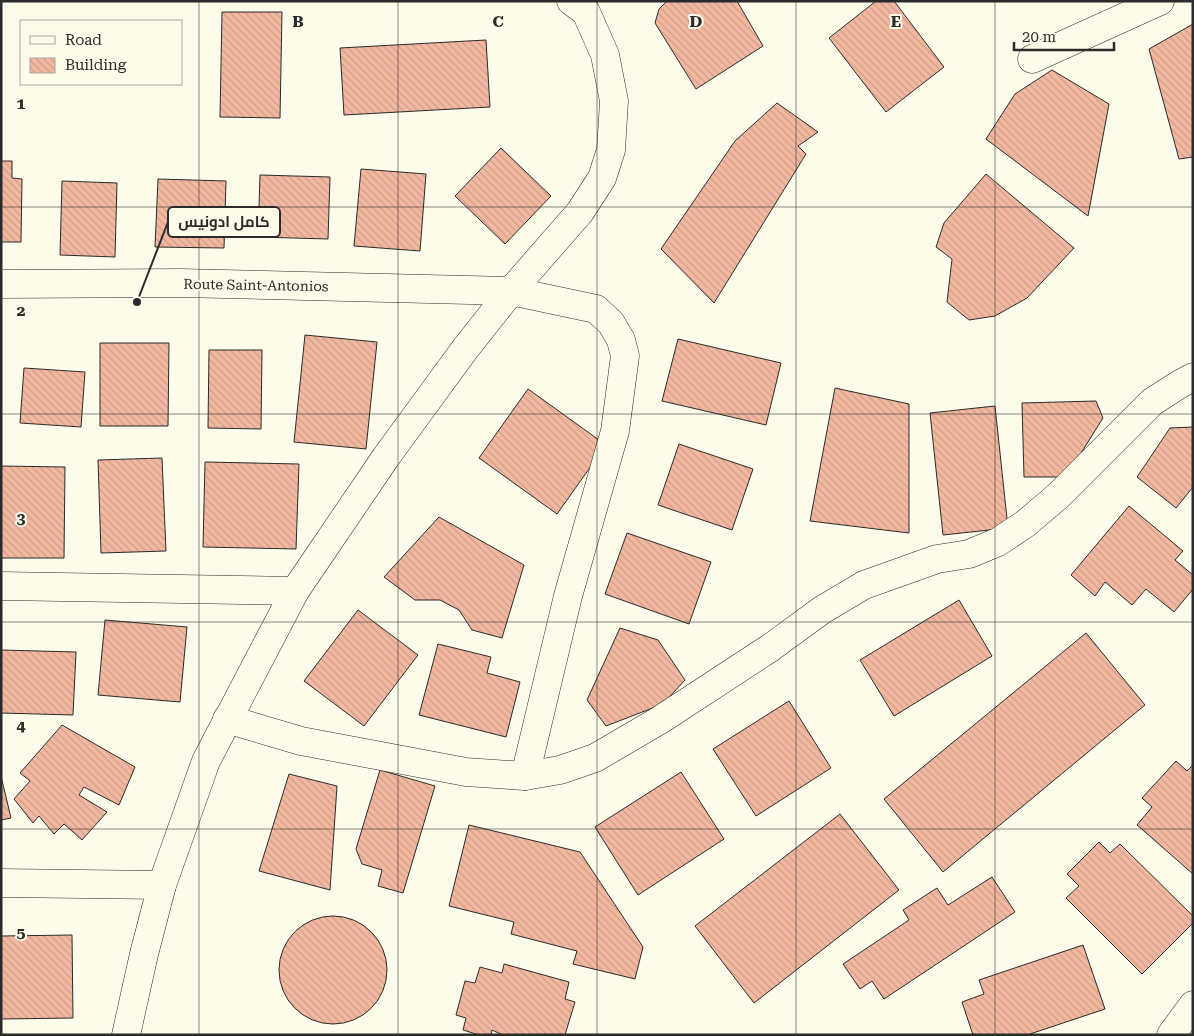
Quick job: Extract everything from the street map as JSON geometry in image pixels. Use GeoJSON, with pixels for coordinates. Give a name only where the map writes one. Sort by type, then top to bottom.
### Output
{"type":"FeatureCollection","features":[{"type":"Feature","properties":{"kind":"street"},"geometry":{"type":"LineString","coordinates":[[126,1035],[162,885],[206,761],[295,591],[414,418],[465,349],[510,291],[580,212],[602,178],[611,150],[614,101],[605,55],[586,12],[571,1]]}},
{"type":"Feature","properties":{"kind":"street"},"geometry":{"type":"LineString","coordinates":[[1032,59],[1160,1]]}},
{"type":"Feature","properties":{"kind":"street","name":"Route Saint-Antonios"},"geometry":{"type":"LineString","coordinates":[[1,284],[180,283],[510,291],[596,309],[611,323],[621,340],[625,356],[615,431],[568,596],[526,776]]}},
{"type":"Feature","properties":{"kind":"street"},"geometry":{"type":"LineString","coordinates":[[227,719],[301,740],[457,771],[526,776],[560,770],[595,758],[660,720],[770,648],[822,610],[864,585],[937,560],[969,554],[998,542],[1025,524],[1058,496],[1152,402],[1193,377]]}},
{"type":"Feature","properties":{"kind":"street"},"geometry":{"type":"LineString","coordinates":[[1,586],[295,591]]}},
{"type":"Feature","properties":{"kind":"street"},"geometry":{"type":"LineString","coordinates":[[1,883],[162,885]]}},
{"type":"Feature","properties":{"kind":"street"},"geometry":{"type":"LineString","coordinates":[[1171,1035],[1193,1005]]}},
{"type":"Feature","properties":{"kind":"building"},"geometry":{"type":"Polygon","coordinates":[[[667,1],[737,1],[763,46],[696,89],[655,23],[659,9],[667,1]]]}},
{"type":"Feature","properties":{"kind":"building"},"geometry":{"type":"Polygon","coordinates":[[[876,1],[894,1],[944,67],[886,112],[829,38],[876,1]]]}},
{"type":"Feature","properties":{"kind":"building"},"geometry":{"type":"Polygon","coordinates":[[[222,12],[282,12],[280,118],[220,117],[222,12]]]}},
{"type":"Feature","properties":{"kind":"building"},"geometry":{"type":"Polygon","coordinates":[[[1193,24],[1193,157],[1179,159],[1149,49],[1193,24]]]}},
{"type":"Feature","properties":{"kind":"building"},"geometry":{"type":"Polygon","coordinates":[[[486,40],[490,107],[344,115],[340,48],[486,40]]]}},
{"type":"Feature","properties":{"kind":"building"},"geometry":{"type":"Polygon","coordinates":[[[1052,70],[1109,104],[1088,216],[986,139],[1015,94],[1052,70]]]}},
{"type":"Feature","properties":{"kind":"building"},"geometry":{"type":"Polygon","coordinates":[[[777,103],[818,132],[798,146],[806,154],[714,303],[661,249],[735,141],[777,103]]]}},
{"type":"Feature","properties":{"kind":"building"},"geometry":{"type":"Polygon","coordinates":[[[501,148],[551,196],[505,244],[455,196],[501,148]]]}},
{"type":"Feature","properties":{"kind":"building"},"geometry":{"type":"Polygon","coordinates":[[[1,161],[12,161],[12,178],[22,179],[21,242],[1,242],[1,161]]]}},
{"type":"Feature","properties":{"kind":"building"},"geometry":{"type":"Polygon","coordinates":[[[361,169],[426,174],[420,251],[354,246],[361,169]]]}},
{"type":"Feature","properties":{"kind":"building"},"geometry":{"type":"Polygon","coordinates":[[[986,174],[1074,248],[1027,298],[995,316],[969,320],[947,302],[952,259],[936,247],[944,223],[986,174]]]}},
{"type":"Feature","properties":{"kind":"building"},"geometry":{"type":"Polygon","coordinates":[[[260,175],[330,177],[328,239],[258,237],[260,175]]]}},
{"type":"Feature","properties":{"kind":"building"},"geometry":{"type":"Polygon","coordinates":[[[158,179],[226,181],[224,248],[155,247],[158,179]]]}},
{"type":"Feature","properties":{"kind":"building"},"geometry":{"type":"Polygon","coordinates":[[[62,181],[117,183],[115,257],[60,255],[62,181]]]}},
{"type":"Feature","properties":{"kind":"building"},"geometry":{"type":"Polygon","coordinates":[[[305,335],[377,342],[366,449],[294,442],[305,335]]]}},
{"type":"Feature","properties":{"kind":"building"},"geometry":{"type":"Polygon","coordinates":[[[678,339],[781,363],[766,425],[662,401],[678,339]]]}},
{"type":"Feature","properties":{"kind":"building"},"geometry":{"type":"Polygon","coordinates":[[[100,343],[169,343],[168,426],[100,426],[100,343]]]}},
{"type":"Feature","properties":{"kind":"building"},"geometry":{"type":"Polygon","coordinates":[[[209,350],[262,350],[261,429],[208,428],[209,350]]]}},
{"type":"Feature","properties":{"kind":"building"},"geometry":{"type":"Polygon","coordinates":[[[24,368],[85,372],[81,427],[20,423],[24,368]]]}},
{"type":"Feature","properties":{"kind":"building"},"geometry":{"type":"Polygon","coordinates":[[[835,388],[909,404],[909,533],[810,521],[835,388]]]}},
{"type":"Feature","properties":{"kind":"building"},"geometry":{"type":"Polygon","coordinates":[[[528,389],[606,445],[557,514],[479,458],[528,389]]]}},
{"type":"Feature","properties":{"kind":"building"},"geometry":{"type":"Polygon","coordinates":[[[1096,401],[1103,418],[1066,477],[1024,477],[1022,403],[1096,401]]]}},
{"type":"Feature","properties":{"kind":"building"},"geometry":{"type":"Polygon","coordinates":[[[995,406],[1008,528],[943,535],[930,413],[995,406]]]}},
{"type":"Feature","properties":{"kind":"building"},"geometry":{"type":"Polygon","coordinates":[[[1193,427],[1193,487],[1176,508],[1137,477],[1170,428],[1193,427]]]}},
{"type":"Feature","properties":{"kind":"building"},"geometry":{"type":"Polygon","coordinates":[[[679,444],[753,469],[732,530],[658,505],[679,444]]]}},
{"type":"Feature","properties":{"kind":"building"},"geometry":{"type":"Polygon","coordinates":[[[162,458],[166,551],[101,553],[98,460],[162,458]]]}},
{"type":"Feature","properties":{"kind":"building"},"geometry":{"type":"Polygon","coordinates":[[[205,462],[299,464],[296,549],[203,547],[205,462]]]}},
{"type":"Feature","properties":{"kind":"building"},"geometry":{"type":"Polygon","coordinates":[[[1,466],[65,467],[64,558],[1,558],[1,466]]]}},
{"type":"Feature","properties":{"kind":"building"},"geometry":{"type":"Polygon","coordinates":[[[1129,506],[1183,551],[1175,560],[1193,575],[1193,589],[1174,612],[1146,589],[1132,605],[1105,582],[1095,596],[1071,575],[1129,506]]]}},
{"type":"Feature","properties":{"kind":"building"},"geometry":{"type":"Polygon","coordinates":[[[439,517],[524,565],[502,638],[472,630],[459,610],[440,600],[415,600],[384,577],[439,517]]]}},
{"type":"Feature","properties":{"kind":"building"},"geometry":{"type":"Polygon","coordinates":[[[627,533],[711,562],[689,624],[605,594],[627,533]]]}},
{"type":"Feature","properties":{"kind":"building"},"geometry":{"type":"Polygon","coordinates":[[[959,600],[992,656],[894,716],[860,660],[959,600]]]}},
{"type":"Feature","properties":{"kind":"building"},"geometry":{"type":"Polygon","coordinates":[[[358,610],[418,655],[364,726],[304,681],[358,610]]]}},
{"type":"Feature","properties":{"kind":"building"},"geometry":{"type":"Polygon","coordinates":[[[105,620],[187,627],[180,702],[98,695],[105,620]]]}},
{"type":"Feature","properties":{"kind":"building"},"geometry":{"type":"Polygon","coordinates":[[[620,628],[658,640],[685,680],[663,704],[606,726],[587,700],[620,628]]]}},
{"type":"Feature","properties":{"kind":"building"},"geometry":{"type":"Polygon","coordinates":[[[1086,633],[1145,705],[943,872],[884,799],[1086,633]]]}},
{"type":"Feature","properties":{"kind":"building"},"geometry":{"type":"Polygon","coordinates":[[[438,644],[491,657],[487,673],[520,682],[506,737],[419,715],[438,644]]]}},
{"type":"Feature","properties":{"kind":"building"},"geometry":{"type":"Polygon","coordinates":[[[1,650],[76,652],[73,715],[1,713],[1,650]]]}},
{"type":"Feature","properties":{"kind":"building"},"geometry":{"type":"Polygon","coordinates":[[[789,701],[831,768],[756,816],[713,749],[789,701]]]}},
{"type":"Feature","properties":{"kind":"building"},"geometry":{"type":"Polygon","coordinates":[[[62,725],[135,767],[119,805],[84,787],[79,795],[107,812],[82,840],[64,824],[54,834],[39,816],[33,823],[14,799],[30,781],[20,773],[62,725]]]}},
{"type":"Feature","properties":{"kind":"building"},"geometry":{"type":"Polygon","coordinates":[[[1176,761],[1187,771],[1193,765],[1193,874],[1137,825],[1152,807],[1142,798],[1176,761]]]}},
{"type":"Feature","properties":{"kind":"building"},"geometry":{"type":"Polygon","coordinates":[[[380,770],[435,786],[403,893],[378,886],[382,870],[362,864],[356,849],[380,770]]]}},
{"type":"Feature","properties":{"kind":"building"},"geometry":{"type":"Polygon","coordinates":[[[681,772],[724,839],[638,895],[595,827],[681,772]]]}},
{"type":"Feature","properties":{"kind":"building"},"geometry":{"type":"Polygon","coordinates":[[[289,774],[337,786],[330,890],[259,871],[289,774]]]}},
{"type":"Feature","properties":{"kind":"building"},"geometry":{"type":"Polygon","coordinates":[[[1,776],[11,818],[1,820],[1,776]]]}},
{"type":"Feature","properties":{"kind":"building"},"geometry":{"type":"Polygon","coordinates":[[[840,814],[899,890],[754,1003],[695,926],[840,814]]]}},
{"type":"Feature","properties":{"kind":"building"},"geometry":{"type":"Polygon","coordinates":[[[469,825],[580,852],[643,947],[635,979],[573,964],[577,951],[511,934],[514,922],[449,906],[469,825]]]}},
{"type":"Feature","properties":{"kind":"building"},"geometry":{"type":"Polygon","coordinates":[[[1099,842],[1110,853],[1120,844],[1193,916],[1193,923],[1142,974],[1066,898],[1079,886],[1067,874],[1099,842]]]}},
{"type":"Feature","properties":{"kind":"building"},"geometry":{"type":"Polygon","coordinates":[[[992,877],[1015,912],[884,999],[872,981],[860,989],[843,964],[909,920],[903,910],[937,888],[948,905],[992,877]]]}},
{"type":"Feature","properties":{"kind":"building"},"geometry":{"type":"Polygon","coordinates":[[[333,916],[354,920],[371,932],[383,949],[387,970],[383,991],[371,1008],[354,1020],[333,1024],[312,1020],[295,1008],[283,991],[279,970],[283,949],[295,932],[312,920],[333,916]]]}},
{"type":"Feature","properties":{"kind":"building"},"geometry":{"type":"Polygon","coordinates":[[[72,935],[73,1018],[1,1019],[1,936],[72,935]]]}},
{"type":"Feature","properties":{"kind":"building"},"geometry":{"type":"Polygon","coordinates":[[[1083,945],[1105,1009],[1027,1035],[973,1035],[962,1002],[984,994],[979,980],[1083,945]]]}},
{"type":"Feature","properties":{"kind":"building"},"geometry":{"type":"Polygon","coordinates":[[[504,964],[569,982],[565,999],[575,1002],[565,1035],[503,1035],[492,1030],[491,1035],[479,1035],[463,1030],[466,1018],[456,1015],[465,981],[475,983],[480,967],[502,973],[504,964]]]}},
{"type":"Feature","properties":{"kind":"place","name":"كامل ادونيس"},"geometry":{"type":"Point","coordinates":[137,302]}}]}
